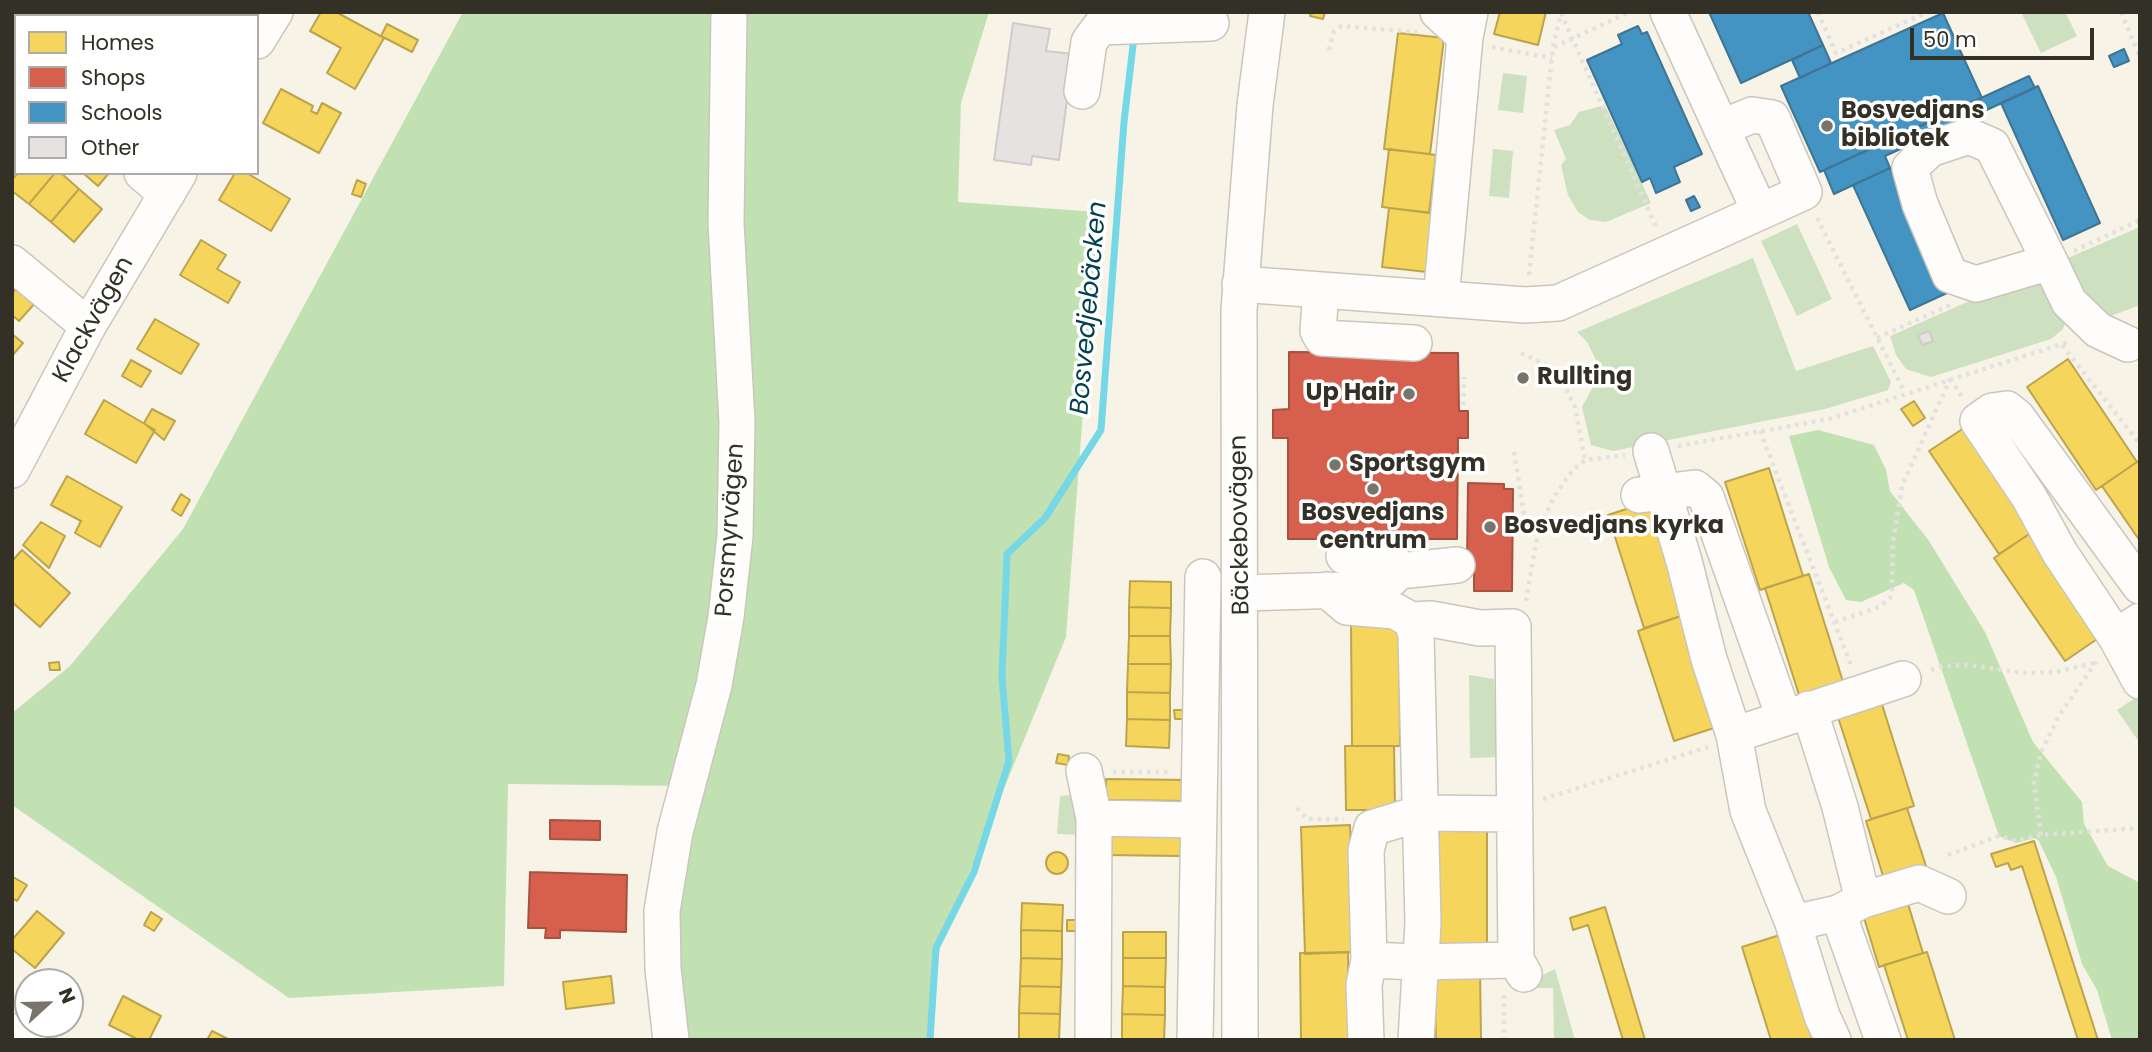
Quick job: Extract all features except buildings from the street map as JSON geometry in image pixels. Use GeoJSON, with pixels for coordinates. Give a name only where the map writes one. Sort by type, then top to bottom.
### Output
{"type":"FeatureCollection","features":[{"type":"Feature","properties":{"kind":"street"},"geometry":{"type":"LineString","coordinates":[[259,38],[275,12]]}},
{"type":"Feature","properties":{"kind":"street","name":"Porsmyrvägen"},"geometry":{"type":"LineString","coordinates":[[671,1040],[663,969],[662,911],[675,832],[714,685],[726,617],[736,524],[737,422],[726,210],[730,12]]}},
{"type":"Feature","properties":{"kind":"street","name":"Bäckebovägen"},"geometry":{"type":"LineString","coordinates":[[1240,1040],[1240,284],[1255,105],[1267,12]]}},
{"type":"Feature","properties":{"kind":"street"},"geometry":{"type":"LineString","coordinates":[[1668,12],[1760,212]]}},
{"type":"Feature","properties":{"kind":"street"},"geometry":{"type":"LineString","coordinates":[[1432,22],[1467,25],[1441,299]]}},
{"type":"Feature","properties":{"kind":"street"},"geometry":{"type":"LineString","coordinates":[[1082,91],[1089,42],[1100,27],[1211,23]]}},
{"type":"Feature","properties":{"kind":"street"},"geometry":{"type":"LineString","coordinates":[[1240,284],[1525,305],[1559,303],[1804,192],[1772,118],[1752,116],[1721,128]]}},
{"type":"Feature","properties":{"kind":"street"},"geometry":{"type":"LineString","coordinates":[[2050,262],[1976,284],[1950,275],[1920,204],[1910,168],[1930,149],[1969,136],[1992,146],[2050,262],[2069,302],[2113,337]]}},
{"type":"Feature","properties":{"kind":"street","name":"Klackvägen"},"geometry":{"type":"LineString","coordinates":[[13,467],[163,180]]}},
{"type":"Feature","properties":{"kind":"street"},"geometry":{"type":"LineString","coordinates":[[12,263],[88,326]]}},
{"type":"Feature","properties":{"kind":"street"},"geometry":{"type":"LineString","coordinates":[[1321,290],[1318,331],[1322,338],[1414,343]]}},
{"type":"Feature","properties":{"kind":"street"},"geometry":{"type":"LineString","coordinates":[[2140,586],[2017,417],[2007,409],[1992,411],[1978,421],[2029,497],[2060,553],[2117,640],[2140,681]]}},
{"type":"Feature","properties":{"kind":"street"},"geometry":{"type":"LineString","coordinates":[[1651,451],[1651,493],[1734,734],[1748,811],[1793,923],[1822,1016],[1833,1040]]}},
{"type":"Feature","properties":{"kind":"street"},"geometry":{"type":"LineString","coordinates":[[1651,493],[1695,488],[1706,497],[1796,713],[1840,807],[1850,906],[1883,1040]]}},
{"type":"Feature","properties":{"kind":"street"},"geometry":{"type":"LineString","coordinates":[[1345,556],[1389,555],[1399,570]]}},
{"type":"Feature","properties":{"kind":"street"},"geometry":{"type":"LineString","coordinates":[[1241,593],[1381,589],[1399,570],[1457,565]]}},
{"type":"Feature","properties":{"kind":"street"},"geometry":{"type":"LineString","coordinates":[[1195,1040],[1203,577]]}},
{"type":"Feature","properties":{"kind":"street"},"geometry":{"type":"LineString","coordinates":[[1327,590],[1347,607],[1395,611],[1411,620],[1431,619],[1480,628],[1513,627],[1520,967],[1369,960]]}},
{"type":"Feature","properties":{"kind":"street"},"geometry":{"type":"LineString","coordinates":[[1411,620],[1416,634],[1423,923],[1418,962],[1416,1040]]}},
{"type":"Feature","properties":{"kind":"street"},"geometry":{"type":"LineString","coordinates":[[1734,734],[1887,684]]}},
{"type":"Feature","properties":{"kind":"street"},"geometry":{"type":"LineString","coordinates":[[1084,771],[1094,818],[1093,1040]]}},
{"type":"Feature","properties":{"kind":"street"},"geometry":{"type":"LineString","coordinates":[[1366,1040],[1364,985],[1369,960],[1366,850],[1372,828],[1421,813],[1515,811]]}},
{"type":"Feature","properties":{"kind":"street"},"geometry":{"type":"LineString","coordinates":[[1094,818],[1198,820]]}},
{"type":"Feature","properties":{"kind":"street"},"geometry":{"type":"LineString","coordinates":[[1198,856],[1242,856]]}},
{"type":"Feature","properties":{"kind":"street"},"geometry":{"type":"LineString","coordinates":[[1793,923],[1919,883],[1948,896]]}},
{"type":"Feature","properties":{"kind":"street"},"geometry":{"type":"LineString","coordinates":[[12,1032],[28,1040]]}},
{"type":"Feature","properties":{"kind":"path"},"geometry":{"type":"LineString","coordinates":[[1561,12],[1661,240]]}},
{"type":"Feature","properties":{"kind":"path"},"geometry":{"type":"LineString","coordinates":[[1525,305],[1553,47],[1561,12]]}},
{"type":"Feature","properties":{"kind":"path"},"geometry":{"type":"LineString","coordinates":[[1553,47],[1630,12]]}},
{"type":"Feature","properties":{"kind":"path"},"geometry":{"type":"LineString","coordinates":[[1818,12],[1836,53],[1928,12]]}},
{"type":"Feature","properties":{"kind":"path"},"geometry":{"type":"LineString","coordinates":[[2122,12],[2140,58]]}},
{"type":"Feature","properties":{"kind":"path"},"geometry":{"type":"LineString","coordinates":[[1329,50],[1333,33],[1341,26],[1432,22]]}},
{"type":"Feature","properties":{"kind":"path"},"geometry":{"type":"LineString","coordinates":[[1467,25],[1479,44],[1552,58]]}},
{"type":"Feature","properties":{"kind":"path"},"geometry":{"type":"LineString","coordinates":[[1804,192],[1905,393]]}},
{"type":"Feature","properties":{"kind":"path"},"geometry":{"type":"LineString","coordinates":[[2050,262],[2140,220]]}},
{"type":"Feature","properties":{"kind":"path"},"geometry":{"type":"LineString","coordinates":[[1877,338],[1977,293],[1976,284]]}},
{"type":"Feature","properties":{"kind":"path"},"geometry":{"type":"LineString","coordinates":[[1513,627],[1526,605],[1538,531],[1555,495],[1573,470],[1585,460],[1829,419],[2062,345],[2113,337]]}},
{"type":"Feature","properties":{"kind":"path"},"geometry":{"type":"LineString","coordinates":[[2062,345],[2140,444]]}},
{"type":"Feature","properties":{"kind":"path"},"geometry":{"type":"LineString","coordinates":[[1521,353],[1546,365],[1566,389],[1575,407],[1585,460]]}},
{"type":"Feature","properties":{"kind":"path"},"geometry":{"type":"LineString","coordinates":[[1464,377],[1464,405]]}},
{"type":"Feature","properties":{"kind":"path"},"geometry":{"type":"LineString","coordinates":[[1835,622],[1879,607],[1892,596],[1894,542],[1902,486],[1950,379]]}},
{"type":"Feature","properties":{"kind":"path"},"geometry":{"type":"LineString","coordinates":[[1760,431],[1856,677],[1887,684],[1943,666],[1970,665],[2023,673],[2056,672],[2117,640]]}},
{"type":"Feature","properties":{"kind":"path"},"geometry":{"type":"LineString","coordinates":[[1514,452],[1524,514],[1538,531]]}},
{"type":"Feature","properties":{"kind":"path"},"geometry":{"type":"LineString","coordinates":[[2041,835],[2034,783],[2041,752],[2059,716],[2117,640]]}},
{"type":"Feature","properties":{"kind":"path"},"geometry":{"type":"LineString","coordinates":[[1515,811],[1690,754],[1734,734]]}},
{"type":"Feature","properties":{"kind":"path"},"geometry":{"type":"LineString","coordinates":[[1084,771],[1199,772]]}},
{"type":"Feature","properties":{"kind":"path"},"geometry":{"type":"LineString","coordinates":[[1297,808],[1307,819],[1346,819]]}},
{"type":"Feature","properties":{"kind":"path"},"geometry":{"type":"LineString","coordinates":[[1948,855],[1999,836],[2016,841],[2041,835],[2140,828]]}},
{"type":"Feature","properties":{"kind":"green space"},"geometry":{"type":"Polygon","coordinates":[[[463,12],[989,12],[961,103],[958,202],[1098,212],[1066,637],[940,945],[930,1040],[687,1040],[677,958],[685,786],[508,784],[504,986],[289,998],[12,805],[12,713],[70,666],[183,529],[463,12]]]}},
{"type":"Feature","properties":{"kind":"green space"},"geometry":{"type":"Polygon","coordinates":[[[2021,12],[2065,12],[2077,36],[2041,53],[2021,12]]]}},
{"type":"Feature","properties":{"kind":"green space"},"geometry":{"type":"Polygon","coordinates":[[[1503,73],[1527,76],[1523,113],[1498,110],[1503,73]]]}},
{"type":"Feature","properties":{"kind":"green space"},"geometry":{"type":"Polygon","coordinates":[[[1605,105],[1651,203],[1606,222],[1590,220],[1578,212],[1568,195],[1561,165],[1566,159],[1554,130],[1570,125],[1579,112],[1605,105]]]}},
{"type":"Feature","properties":{"kind":"green space"},"geometry":{"type":"Polygon","coordinates":[[[1493,149],[1513,151],[1509,198],[1489,196],[1493,149]]]}},
{"type":"Feature","properties":{"kind":"green space"},"geometry":{"type":"Polygon","coordinates":[[[1797,224],[1832,299],[1797,316],[1761,241],[1797,224]]]}},
{"type":"Feature","properties":{"kind":"green space"},"geometry":{"type":"Polygon","coordinates":[[[2140,227],[2140,305],[2103,319],[2056,263],[2140,227]]]}},
{"type":"Feature","properties":{"kind":"green space"},"geometry":{"type":"Polygon","coordinates":[[[1753,258],[1796,371],[1873,346],[1891,382],[1888,390],[1825,409],[1613,451],[1591,445],[1582,407],[1596,381],[1597,362],[1587,342],[1577,332],[1753,258]]]}},
{"type":"Feature","properties":{"kind":"green space"},"geometry":{"type":"Polygon","coordinates":[[[2042,269],[2067,316],[2063,329],[2051,339],[1931,377],[1906,369],[1896,355],[1890,336],[2042,269]]]}},
{"type":"Feature","properties":{"kind":"green space"},"geometry":{"type":"Polygon","coordinates":[[[1818,430],[1874,445],[1886,470],[1890,491],[1929,541],[1985,632],[2033,742],[2082,802],[2084,824],[2108,866],[2140,883],[2140,1040],[2112,1040],[2097,990],[2082,964],[2056,877],[2039,841],[2035,838],[2016,843],[1999,836],[1914,590],[1904,583],[1861,602],[1846,600],[1829,567],[1789,436],[1818,430]]]}},
{"type":"Feature","properties":{"kind":"green space"},"geometry":{"type":"Polygon","coordinates":[[[1469,675],[1494,679],[1498,757],[1470,758],[1469,675]]]}},
{"type":"Feature","properties":{"kind":"green space"},"geometry":{"type":"Polygon","coordinates":[[[2140,695],[2140,738],[2137,739],[2117,710],[2140,695]]]}},
{"type":"Feature","properties":{"kind":"green space"},"geometry":{"type":"Polygon","coordinates":[[[1081,794],[1082,835],[1057,834],[1060,796],[1081,794]]]}},
{"type":"Feature","properties":{"kind":"green space"},"geometry":{"type":"Polygon","coordinates":[[[1555,969],[1575,1040],[1554,1040],[1553,988],[1534,988],[1537,978],[1555,969]]]}},
{"type":"Feature","properties":{"kind":"waterway","name":"Bosvedjebäcken"},"geometry":{"type":"LineString","coordinates":[[930,1040],[936,948],[974,872],[1009,761],[1002,677],[1007,554],[1045,518],[1101,430],[1124,122],[1134,37]]}},
{"type":"Feature","properties":{"kind":"place","name":"Bosvedjans bibliotek"},"geometry":{"type":"Point","coordinates":[1827,126]}},
{"type":"Feature","properties":{"kind":"place","name":"Rullting"},"geometry":{"type":"Point","coordinates":[1523,378]}},
{"type":"Feature","properties":{"kind":"place","name":"Up Hair"},"geometry":{"type":"Point","coordinates":[1409,394]}},
{"type":"Feature","properties":{"kind":"place","name":"Sportsgym"},"geometry":{"type":"Point","coordinates":[1335,465]}},
{"type":"Feature","properties":{"kind":"place","name":"Bosvedjans centrum"},"geometry":{"type":"Point","coordinates":[1373,489]}},
{"type":"Feature","properties":{"kind":"place","name":"Bosvedjans kyrka"},"geometry":{"type":"Point","coordinates":[1490,527]}}]}
